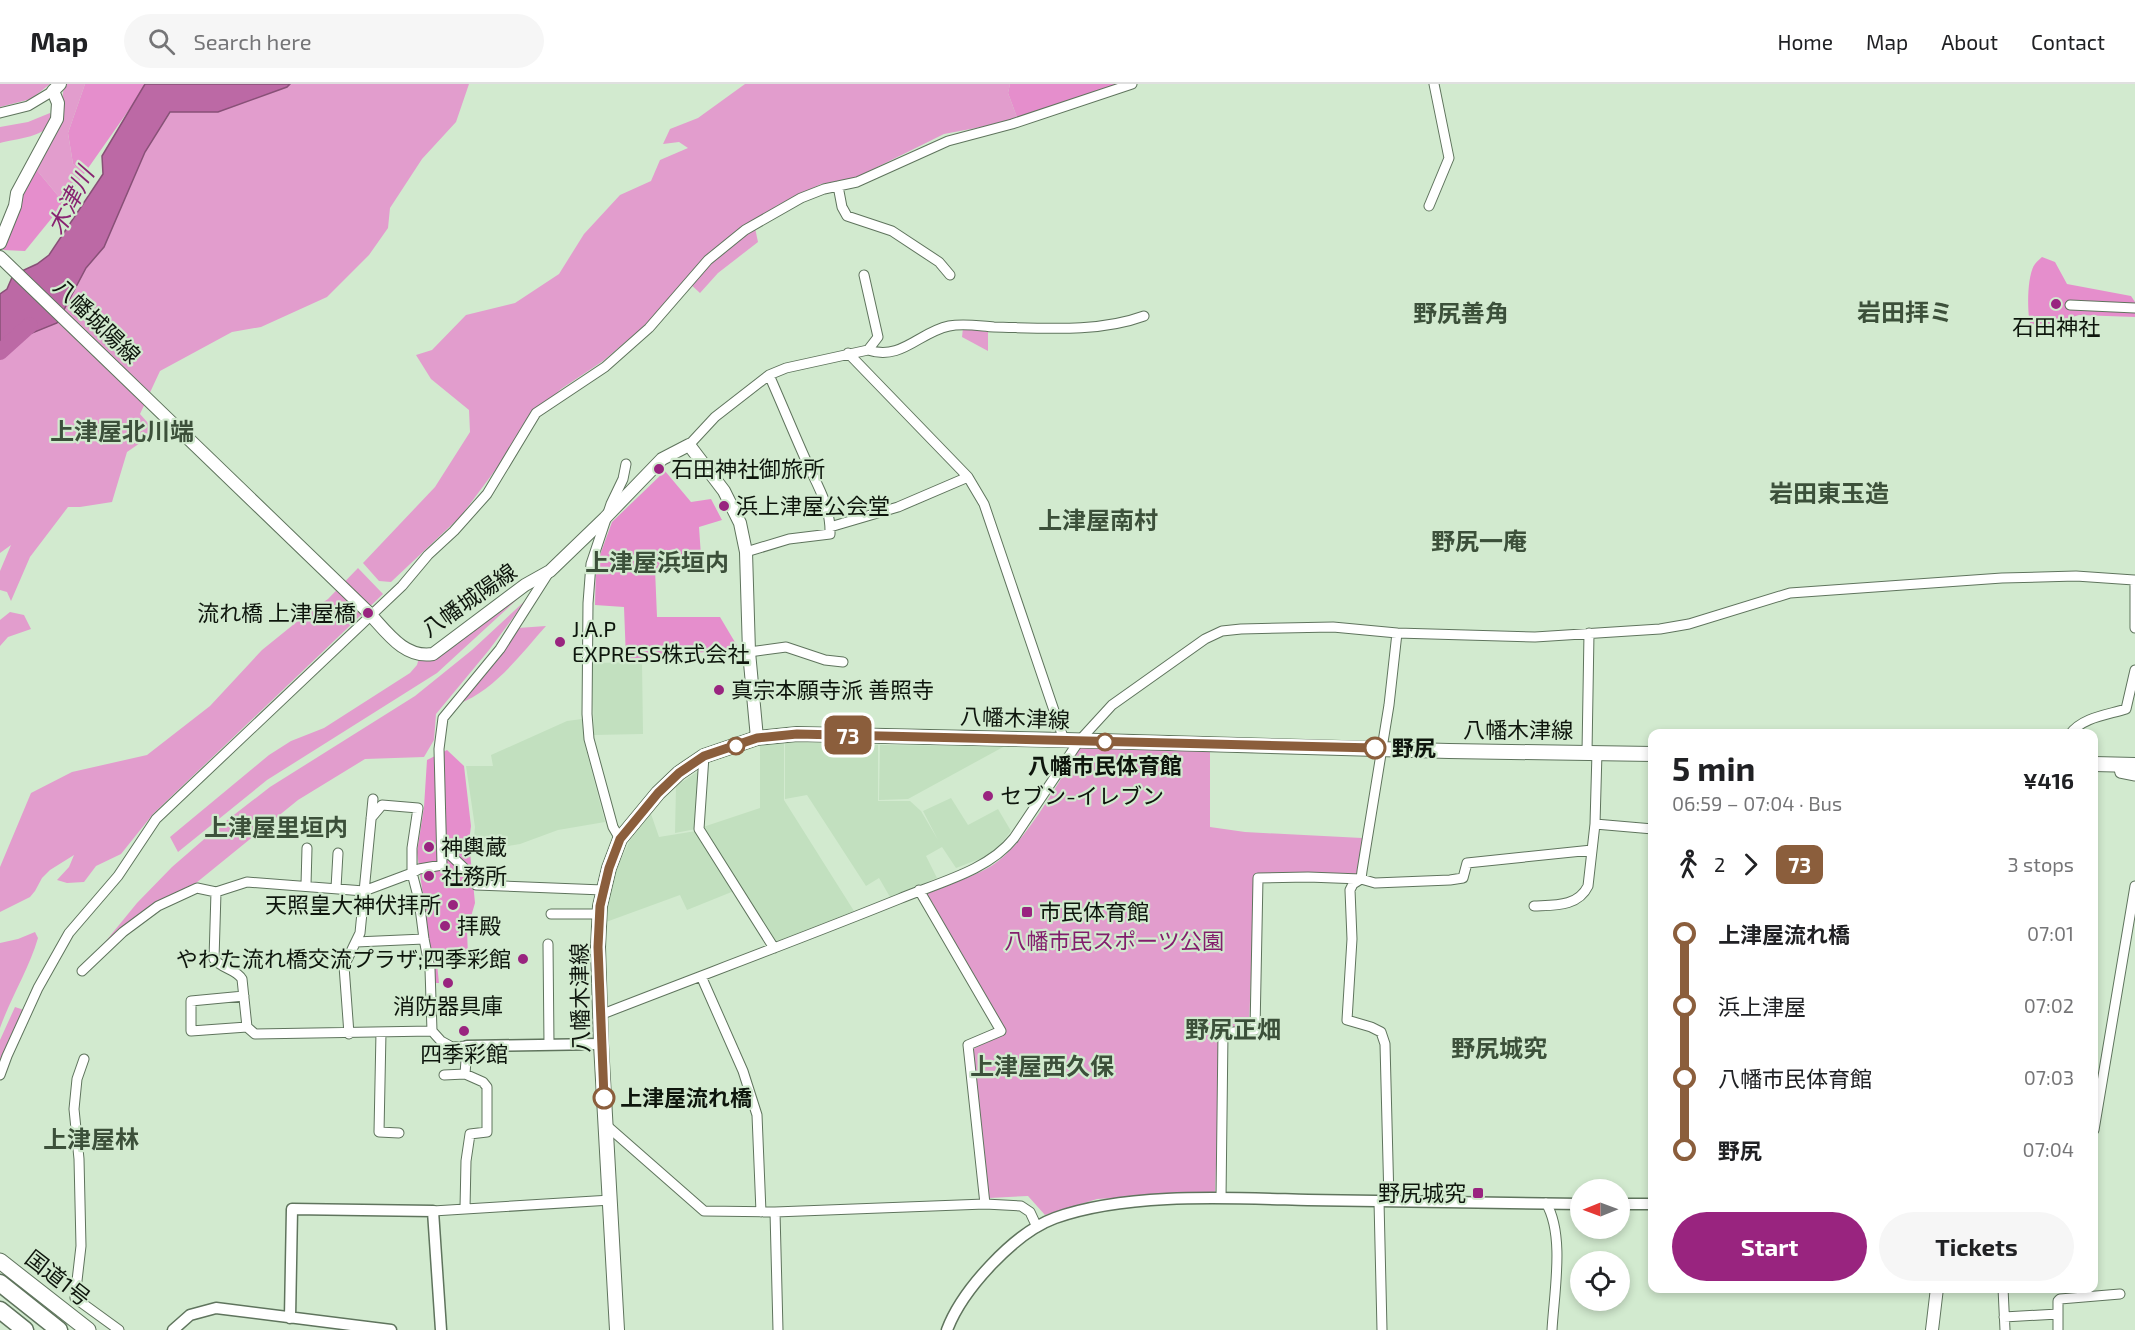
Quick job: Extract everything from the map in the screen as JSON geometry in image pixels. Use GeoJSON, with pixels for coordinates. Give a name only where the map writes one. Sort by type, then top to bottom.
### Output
{"type":"FeatureCollection","features":[{"type":"Feature","properties":{"kind":"highway","name":"国道1号"},"geometry":{"type":"LineString","coordinates":[[0,1261],[88,1330]]}},
{"type":"Feature","properties":{"kind":"highway"},"geometry":{"type":"LineString","coordinates":[[0,1283],[60,1330]]}},
{"type":"Feature","properties":{"kind":"highway"},"geometry":{"type":"LineString","coordinates":[[0,1310],[25,1330]]}},
{"type":"Feature","properties":{"kind":"main road"},"geometry":{"type":"LineString","coordinates":[[0,243],[15,206],[17,193],[57,119],[57,88]]}},
{"type":"Feature","properties":{"kind":"main road","name":"八幡城陽線"},"geometry":{"type":"LineString","coordinates":[[0,257],[399,644],[412,653],[423,656],[433,654],[525,585],[550,571],[606,518],[662,459],[689,445]]}},
{"type":"Feature","properties":{"kind":"main road"},"geometry":{"type":"LineString","coordinates":[[689,445],[724,491],[740,523],[746,552],[749,652],[757,738]]}},
{"type":"Feature","properties":{"kind":"main road","name":"八幡木津線"},"geometry":{"type":"LineString","coordinates":[[617,1330],[600,1015],[598,947],[603,890],[620,839],[658,793],[679,773],[704,756],[757,738],[797,734],[1449,751],[1648,754]]}},
{"type":"Feature","properties":{"kind":"main road"},"geometry":{"type":"LineString","coordinates":[[2098,764],[2135,765]]}},
{"type":"Feature","properties":{"kind":"main road"},"geometry":{"type":"LineString","coordinates":[[1932,1330],[1936,1293]]}},
{"type":"Feature","properties":{"kind":"street"},"geometry":{"type":"LineString","coordinates":[[0,1075],[38,988],[69,933],[118,876],[156,819],[369,613],[402,586],[428,555],[454,531],[487,494],[536,413],[614,359],[649,328],[708,260],[745,230],[801,198],[824,189],[857,182],[948,141],[1012,124],[1132,84]]}},
{"type":"Feature","properties":{"kind":"street"},"geometry":{"type":"LineString","coordinates":[[1429,206],[1449,158],[1434,84]]}},
{"type":"Feature","properties":{"kind":"street"},"geometry":{"type":"LineString","coordinates":[[0,113],[28,106],[57,88]]}},
{"type":"Feature","properties":{"kind":"street"},"geometry":{"type":"LineString","coordinates":[[838,186],[842,207],[847,216],[892,231],[939,262],[950,275]]}},
{"type":"Feature","properties":{"kind":"street"},"geometry":{"type":"LineString","coordinates":[[864,275],[878,337],[868,350]]}},
{"type":"Feature","properties":{"kind":"street"},"geometry":{"type":"LineString","coordinates":[[2070,305],[2135,308]]}},
{"type":"Feature","properties":{"kind":"street"},"geometry":{"type":"LineString","coordinates":[[689,445],[715,417],[769,375],[786,368],[868,350],[892,353],[947,326],[965,324],[992,327],[1082,327],[1130,321],[1144,315]]}},
{"type":"Feature","properties":{"kind":"street"},"geometry":{"type":"LineString","coordinates":[[848,354],[968,477],[984,504],[1064,740]]}},
{"type":"Feature","properties":{"kind":"street"},"geometry":{"type":"LineString","coordinates":[[746,552],[789,539],[830,534],[831,519],[824,497],[769,375]]}},
{"type":"Feature","properties":{"kind":"street"},"geometry":{"type":"LineString","coordinates":[[620,839],[613,827],[589,739],[587,714],[588,603],[591,564],[606,518],[623,479],[626,464]]}},
{"type":"Feature","properties":{"kind":"street"},"geometry":{"type":"LineString","coordinates":[[830,527],[898,507],[968,477]]}},
{"type":"Feature","properties":{"kind":"street"},"geometry":{"type":"LineString","coordinates":[[82,971],[123,932],[158,906],[197,888],[216,892],[247,882],[364,891],[412,873],[419,868],[442,865],[439,749],[443,718],[500,649],[550,571]]}},
{"type":"Feature","properties":{"kind":"street"},"geometry":{"type":"LineString","coordinates":[[600,1015],[987,863],[1006,849],[1079,741],[1112,705],[1205,639],[1222,631],[1333,627],[1397,633],[1535,637],[1660,629],[1689,624],[1790,593],[2002,578],[2076,576],[2134,580],[2135,628]]}},
{"type":"Feature","properties":{"kind":"street"},"geometry":{"type":"LineString","coordinates":[[1382,1330],[1385,1044],[1381,1032],[1347,1020],[1352,939],[1350,890],[1353,884],[1361,879],[1383,748],[1397,633]]}},
{"type":"Feature","properties":{"kind":"street"},"geometry":{"type":"LineString","coordinates":[[1534,906],[1563,905],[1580,897],[1588,886],[1595,824],[1589,633]]}},
{"type":"Feature","properties":{"kind":"street"},"geometry":{"type":"LineString","coordinates":[[749,652],[786,647],[825,660],[843,662]]}},
{"type":"Feature","properties":{"kind":"street"},"geometry":{"type":"LineString","coordinates":[[2074,729],[2084,721],[2126,709],[2135,670]]}},
{"type":"Feature","properties":{"kind":"street"},"geometry":{"type":"LineString","coordinates":[[704,756],[699,830],[774,948]]}},
{"type":"Feature","properties":{"kind":"street"},"geometry":{"type":"LineString","coordinates":[[2118,765],[2120,773],[2135,776]]}},
{"type":"Feature","properties":{"kind":"street"},"geometry":{"type":"LineString","coordinates":[[349,1034],[344,966],[356,942],[362,923],[373,799]]}},
{"type":"Feature","properties":{"kind":"street"},"geometry":{"type":"LineString","coordinates":[[371,818],[382,805],[418,808],[412,848],[412,873],[419,900],[432,990],[432,1031],[441,1041],[452,1047],[601,1044]]}},
{"type":"Feature","properties":{"kind":"street"},"geometry":{"type":"LineString","coordinates":[[1595,824],[1648,829]]}},
{"type":"Feature","properties":{"kind":"street"},"geometry":{"type":"LineString","coordinates":[[306,885],[307,848]]}},
{"type":"Feature","properties":{"kind":"street"},"geometry":{"type":"LineString","coordinates":[[443,848],[464,868],[476,885],[603,890]]}},
{"type":"Feature","properties":{"kind":"street"},"geometry":{"type":"LineString","coordinates":[[1221,1198],[1223,1033],[1255,1030],[1258,878],[1361,879],[1375,884],[1450,880],[1463,878],[1467,863],[1592,850]]}},
{"type":"Feature","properties":{"kind":"street"},"geometry":{"type":"LineString","coordinates":[[336,888],[338,853]]}},
{"type":"Feature","properties":{"kind":"street"},"geometry":{"type":"LineString","coordinates":[[2098,1106],[2135,886]]}},
{"type":"Feature","properties":{"kind":"street"},"geometry":{"type":"LineString","coordinates":[[919,891],[1001,1031],[968,1045],[985,1204]]}},
{"type":"Feature","properties":{"kind":"street"},"geometry":{"type":"LineString","coordinates":[[216,892],[214,959],[218,964],[239,975],[242,980],[247,1027],[255,1034],[432,1031]]}},
{"type":"Feature","properties":{"kind":"street"},"geometry":{"type":"LineString","coordinates":[[551,914],[600,914]]}},
{"type":"Feature","properties":{"kind":"street"},"geometry":{"type":"LineString","coordinates":[[356,942],[424,939]]}},
{"type":"Feature","properties":{"kind":"street"},"geometry":{"type":"LineString","coordinates":[[548,944],[549,1044]]}},
{"type":"Feature","properties":{"kind":"street"},"geometry":{"type":"LineString","coordinates":[[701,976],[744,1071],[757,1115],[761,1212]]}},
{"type":"Feature","properties":{"kind":"street"},"geometry":{"type":"LineString","coordinates":[[244,996],[190,1001],[191,1031],[247,1027]]}},
{"type":"Feature","properties":{"kind":"street"},"geometry":{"type":"LineString","coordinates":[[381,1032],[380,1132],[399,1133]]}},
{"type":"Feature","properties":{"kind":"street"},"geometry":{"type":"LineString","coordinates":[[465,1074],[467,1046]]}},
{"type":"Feature","properties":{"kind":"street"},"geometry":{"type":"LineString","coordinates":[[84,1059],[77,1079],[74,1109],[79,1159],[81,1246],[75,1298],[119,1330]]}},
{"type":"Feature","properties":{"kind":"street"},"geometry":{"type":"LineString","coordinates":[[444,1075],[465,1074],[483,1082],[487,1087],[487,1132],[470,1134],[466,1161],[465,1208]]}},
{"type":"Feature","properties":{"kind":"street"},"geometry":{"type":"LineString","coordinates":[[606,1125],[704,1211],[775,1212],[985,1204],[1021,1206],[1030,1212],[1037,1227]]}},
{"type":"Feature","properties":{"kind":"street"},"geometry":{"type":"LineString","coordinates":[[947,1330],[954,1311],[978,1280],[1005,1252],[1037,1227],[1053,1219],[1089,1208],[1156,1201],[1221,1198],[1570,1204]]}},
{"type":"Feature","properties":{"kind":"street"},"geometry":{"type":"LineString","coordinates":[[291,1318],[292,1209],[433,1211],[610,1200]]}},
{"type":"Feature","properties":{"kind":"street"},"geometry":{"type":"LineString","coordinates":[[1546,1203],[1555,1224],[1556,1267],[1552,1330]]}},
{"type":"Feature","properties":{"kind":"street"},"geometry":{"type":"LineString","coordinates":[[1630,1204],[1648,1204]]}},
{"type":"Feature","properties":{"kind":"street"},"geometry":{"type":"LineString","coordinates":[[433,1211],[441,1330]]}},
{"type":"Feature","properties":{"kind":"street"},"geometry":{"type":"LineString","coordinates":[[775,1212],[778,1330]]}},
{"type":"Feature","properties":{"kind":"street"},"geometry":{"type":"LineString","coordinates":[[2003,1293],[2005,1330]]}},
{"type":"Feature","properties":{"kind":"street"},"geometry":{"type":"LineString","coordinates":[[2058,1330],[2058,1301],[2060,1299],[2074,1293],[2120,1294]]}},
{"type":"Feature","properties":{"kind":"street"},"geometry":{"type":"LineString","coordinates":[[173,1330],[190,1315],[216,1308],[390,1330]]}},
{"type":"Feature","properties":{"kind":"street"},"geometry":{"type":"LineString","coordinates":[[2004,1317],[2058,1314]]}},
{"type":"Feature","properties":{"kind":"shaded area"},"geometry":{"type":"Polygon","coordinates":[[[85,84],[147,84],[84,174],[73,164],[68,133],[85,84]]]}},
{"type":"Feature","properties":{"kind":"shaded area"},"geometry":{"type":"Polygon","coordinates":[[[145,84],[290,84],[218,112],[170,112],[145,152],[104,247],[86,268],[57,323],[0,346],[0,294],[7,289],[13,275],[37,264],[49,255],[103,174],[102,156],[145,84]]]}},
{"type":"Feature","properties":{"kind":"shaded area"},"geometry":{"type":"Polygon","coordinates":[[[1010,84],[1121,84],[1018,120],[1008,93],[1010,84]]]}},
{"type":"Feature","properties":{"kind":"shaded area"},"geometry":{"type":"Polygon","coordinates":[[[35,168],[64,203],[25,251],[3,250],[19,206],[20,192],[35,168]]]}},
{"type":"Feature","properties":{"kind":"shaded area"},"geometry":{"type":"Polygon","coordinates":[[[2042,257],[2055,262],[2067,284],[2131,296],[2135,302],[2135,317],[2079,315],[2041,327],[2030,323],[2028,302],[2030,276],[2035,264],[2042,257]]]}},
{"type":"Feature","properties":{"kind":"shaded area"},"geometry":{"type":"Polygon","coordinates":[[[665,471],[691,502],[711,499],[722,520],[699,527],[701,556],[655,569],[657,617],[720,617],[739,649],[626,659],[624,607],[595,605],[596,566],[612,522],[665,471]]]}},
{"type":"Feature","properties":{"kind":"shaded area"},"geometry":{"type":"Polygon","coordinates":[[[642,662],[643,734],[594,735],[592,663],[642,662]]]}},
{"type":"Feature","properties":{"kind":"shaded area"},"geometry":{"type":"Polygon","coordinates":[[[582,719],[585,746],[605,822],[558,830],[520,844],[496,848],[473,846],[475,827],[466,766],[493,766],[491,755],[567,721],[582,719]]]}},
{"type":"Feature","properties":{"kind":"shaded area"},"geometry":{"type":"Polygon","coordinates":[[[784,742],[784,800],[854,911],[775,942],[703,827],[760,808],[760,744],[784,742]]]}},
{"type":"Feature","properties":{"kind":"shaded area"},"geometry":{"type":"Polygon","coordinates":[[[785,742],[878,745],[878,801],[910,801],[921,811],[938,840],[923,811],[951,798],[968,825],[998,809],[1011,831],[987,856],[956,868],[942,847],[926,856],[937,878],[890,897],[879,878],[866,886],[807,795],[785,799],[785,742]]]}},
{"type":"Feature","properties":{"kind":"shaded area"},"geometry":{"type":"Polygon","coordinates":[[[880,745],[1005,746],[908,799],[879,800],[880,745]]]}},
{"type":"Feature","properties":{"kind":"shaded area"},"geometry":{"type":"Polygon","coordinates":[[[447,750],[464,766],[471,826],[469,842],[475,903],[467,930],[468,957],[463,963],[437,964],[439,983],[435,983],[417,852],[424,807],[427,760],[447,750]]]}},
{"type":"Feature","properties":{"kind":"shaded area"},"geometry":{"type":"Polygon","coordinates":[[[700,770],[696,829],[675,833],[676,786],[700,770]]]}},
{"type":"Feature","properties":{"kind":"shaded area"},"geometry":{"type":"Polygon","coordinates":[[[651,814],[659,837],[696,831],[734,891],[687,910],[680,895],[606,922],[603,919],[614,875],[630,840],[651,814]]]}},
{"type":"Feature","properties":{"kind":"green space"},"geometry":{"type":"Polygon","coordinates":[[[0,84],[50,84],[31,99],[0,107],[0,84]]]}},
{"type":"Feature","properties":{"kind":"green space"},"geometry":{"type":"Polygon","coordinates":[[[66,84],[85,84],[68,133],[73,164],[84,174],[64,203],[35,168],[61,116],[66,84]]]}},
{"type":"Feature","properties":{"kind":"green space"},"geometry":{"type":"Polygon","coordinates":[[[290,84],[469,84],[456,122],[422,159],[390,208],[388,228],[369,255],[327,297],[261,327],[232,332],[160,371],[140,414],[156,432],[127,452],[112,502],[68,507],[30,557],[11,601],[7,592],[0,590],[0,571],[11,545],[0,553],[0,346],[26,335],[72,293],[86,268],[104,247],[145,152],[171,112],[218,112],[290,84]]]}},
{"type":"Feature","properties":{"kind":"green space"},"geometry":{"type":"Polygon","coordinates":[[[745,84],[1010,84],[1008,93],[1018,120],[944,134],[853,179],[821,184],[776,206],[755,228],[758,242],[718,273],[700,293],[688,282],[656,316],[603,361],[561,389],[529,418],[499,465],[461,516],[391,582],[379,581],[363,563],[435,487],[470,432],[469,410],[431,379],[416,355],[432,350],[466,315],[515,303],[559,274],[584,234],[620,195],[651,181],[660,160],[688,148],[679,142],[663,144],[670,129],[698,118],[745,84]]]}},
{"type":"Feature","properties":{"kind":"green space"},"geometry":{"type":"Polygon","coordinates":[[[50,113],[51,121],[42,132],[0,143],[0,127],[28,122],[50,113]]]}},
{"type":"Feature","properties":{"kind":"green space"},"geometry":{"type":"Polygon","coordinates":[[[963,328],[988,332],[988,351],[962,337],[963,328]]]}},
{"type":"Feature","properties":{"kind":"green space"},"geometry":{"type":"Polygon","coordinates":[[[358,568],[383,594],[153,814],[121,854],[96,866],[84,882],[67,883],[57,880],[69,867],[74,855],[50,870],[30,897],[0,912],[0,867],[31,793],[72,772],[147,755],[210,706],[262,650],[328,599],[358,568]]]}},
{"type":"Feature","properties":{"kind":"green space"},"geometry":{"type":"Polygon","coordinates":[[[535,583],[437,673],[267,780],[178,852],[170,837],[269,755],[291,741],[324,728],[410,673],[417,665],[419,658],[535,583]]]}},
{"type":"Feature","properties":{"kind":"green space"},"geometry":{"type":"Polygon","coordinates":[[[527,599],[489,650],[436,714],[434,740],[424,757],[365,759],[298,800],[196,883],[157,904],[101,947],[137,903],[172,867],[217,828],[270,787],[415,696],[472,650],[527,599]]]}},
{"type":"Feature","properties":{"kind":"green space"},"geometry":{"type":"Polygon","coordinates":[[[10,612],[24,615],[31,629],[8,637],[0,646],[0,620],[10,612]]]}},
{"type":"Feature","properties":{"kind":"green space"},"geometry":{"type":"Polygon","coordinates":[[[546,626],[517,660],[495,681],[458,704],[518,628],[546,626]]]}},
{"type":"Feature","properties":{"kind":"green space","name":"八幡市民スポーツ公園"},"geometry":{"type":"Polygon","coordinates":[[[1081,746],[1210,751],[1210,827],[1245,832],[1362,838],[1358,876],[1255,873],[1249,1026],[1221,1029],[1215,1192],[1097,1199],[1045,1215],[1028,1196],[989,1198],[973,1049],[1006,1032],[926,893],[972,876],[1000,860],[1039,814],[1081,746]]]}},
{"type":"Feature","properties":{"kind":"green space"},"geometry":{"type":"Polygon","coordinates":[[[35,932],[38,938],[34,949],[0,1028],[0,943],[35,932]]]}},
{"type":"Feature","properties":{"kind":"green space"},"geometry":{"type":"Polygon","coordinates":[[[15,1007],[24,1010],[0,1067],[0,1040],[15,1007]]]}},
{"type":"Feature","properties":{"kind":"waterway","name":"木津川"},"geometry":{"type":"LineString","coordinates":[[0,352],[30,325]]}},
{"type":"Feature","properties":{"kind":"bus line","name":"73"},"geometry":{"type":"LineString","coordinates":[[604,1098],[598,947],[600,906],[609,868],[620,839],[658,793],[679,773],[704,756],[757,738],[797,734],[1375,748]]}},
{"type":"Feature","properties":{"kind":"place","name":"石田神社"},"geometry":{"type":"Point","coordinates":[2056,304]}},
{"type":"Feature","properties":{"kind":"place","name":"石田神社御旅所"},"geometry":{"type":"Point","coordinates":[659,469]}},
{"type":"Feature","properties":{"kind":"place","name":"浜上津屋公会堂"},"geometry":{"type":"Point","coordinates":[724,506]}},
{"type":"Feature","properties":{"kind":"place","name":"流れ橋 上津屋橋"},"geometry":{"type":"Point","coordinates":[368,613]}},
{"type":"Feature","properties":{"kind":"place","name":"J.A.P EXPRESS株式会社"},"geometry":{"type":"Point","coordinates":[560,642]}},
{"type":"Feature","properties":{"kind":"place","name":"真宗本願寺派 善照寺"},"geometry":{"type":"Point","coordinates":[719,690]}},
{"type":"Feature","properties":{"kind":"place","name":"八幡市民体育館"},"geometry":{"type":"Point","coordinates":[1105,742]}},
{"type":"Feature","properties":{"kind":"place","name":"野尻"},"geometry":{"type":"Point","coordinates":[1375,748]}},
{"type":"Feature","properties":{"kind":"place","name":"セブン-イレブン"},"geometry":{"type":"Point","coordinates":[988,796]}},
{"type":"Feature","properties":{"kind":"place","name":"神輿蔵"},"geometry":{"type":"Point","coordinates":[429,847]}},
{"type":"Feature","properties":{"kind":"place","name":"社務所"},"geometry":{"type":"Point","coordinates":[429,876]}},
{"type":"Feature","properties":{"kind":"place","name":"天照皇大神伏拝所"},"geometry":{"type":"Point","coordinates":[453,905]}},
{"type":"Feature","properties":{"kind":"place","name":"市民体育館"},"geometry":{"type":"Point","coordinates":[1027,912]}},
{"type":"Feature","properties":{"kind":"place","name":"拝殿"},"geometry":{"type":"Point","coordinates":[445,926]}},
{"type":"Feature","properties":{"kind":"place","name":"やわた流れ橋交流プラザ;四季彩館"},"geometry":{"type":"Point","coordinates":[523,959]}},
{"type":"Feature","properties":{"kind":"place","name":"消防器具庫"},"geometry":{"type":"Point","coordinates":[448,983]}},
{"type":"Feature","properties":{"kind":"place","name":"四季彩館"},"geometry":{"type":"Point","coordinates":[464,1031]}},
{"type":"Feature","properties":{"kind":"place","name":"上津屋流れ橋"},"geometry":{"type":"Point","coordinates":[604,1098]}},
{"type":"Feature","properties":{"kind":"place","name":"野尻城究"},"geometry":{"type":"Point","coordinates":[1478,1193]}},
{"type":"Feature","properties":{"kind":"district","name":"岩田拝ミ"},"geometry":{"type":"Point","coordinates":[1905,313]}},
{"type":"Feature","properties":{"kind":"district","name":"野尻善角"},"geometry":{"type":"Point","coordinates":[1461,314]}},
{"type":"Feature","properties":{"kind":"district","name":"上津屋北川端"},"geometry":{"type":"Point","coordinates":[122,432]}},
{"type":"Feature","properties":{"kind":"district","name":"岩田東玉造"},"geometry":{"type":"Point","coordinates":[1829,494]}},
{"type":"Feature","properties":{"kind":"district","name":"上津屋南村"},"geometry":{"type":"Point","coordinates":[1098,521]}},
{"type":"Feature","properties":{"kind":"district","name":"野尻一庵"},"geometry":{"type":"Point","coordinates":[1479,542]}},
{"type":"Feature","properties":{"kind":"district","name":"上津屋浜垣内"},"geometry":{"type":"Point","coordinates":[657,563]}},
{"type":"Feature","properties":{"kind":"district","name":"上津屋里垣内"},"geometry":{"type":"Point","coordinates":[276,828]}},
{"type":"Feature","properties":{"kind":"district","name":"野尻正畑"},"geometry":{"type":"Point","coordinates":[1233,1030]}},
{"type":"Feature","properties":{"kind":"district","name":"野尻城究"},"geometry":{"type":"Point","coordinates":[1499,1049]}},
{"type":"Feature","properties":{"kind":"district","name":"上津屋西久保"},"geometry":{"type":"Point","coordinates":[1042,1067]}},
{"type":"Feature","properties":{"kind":"district","name":"上津屋林"},"geometry":{"type":"Point","coordinates":[91,1140]}}]}
